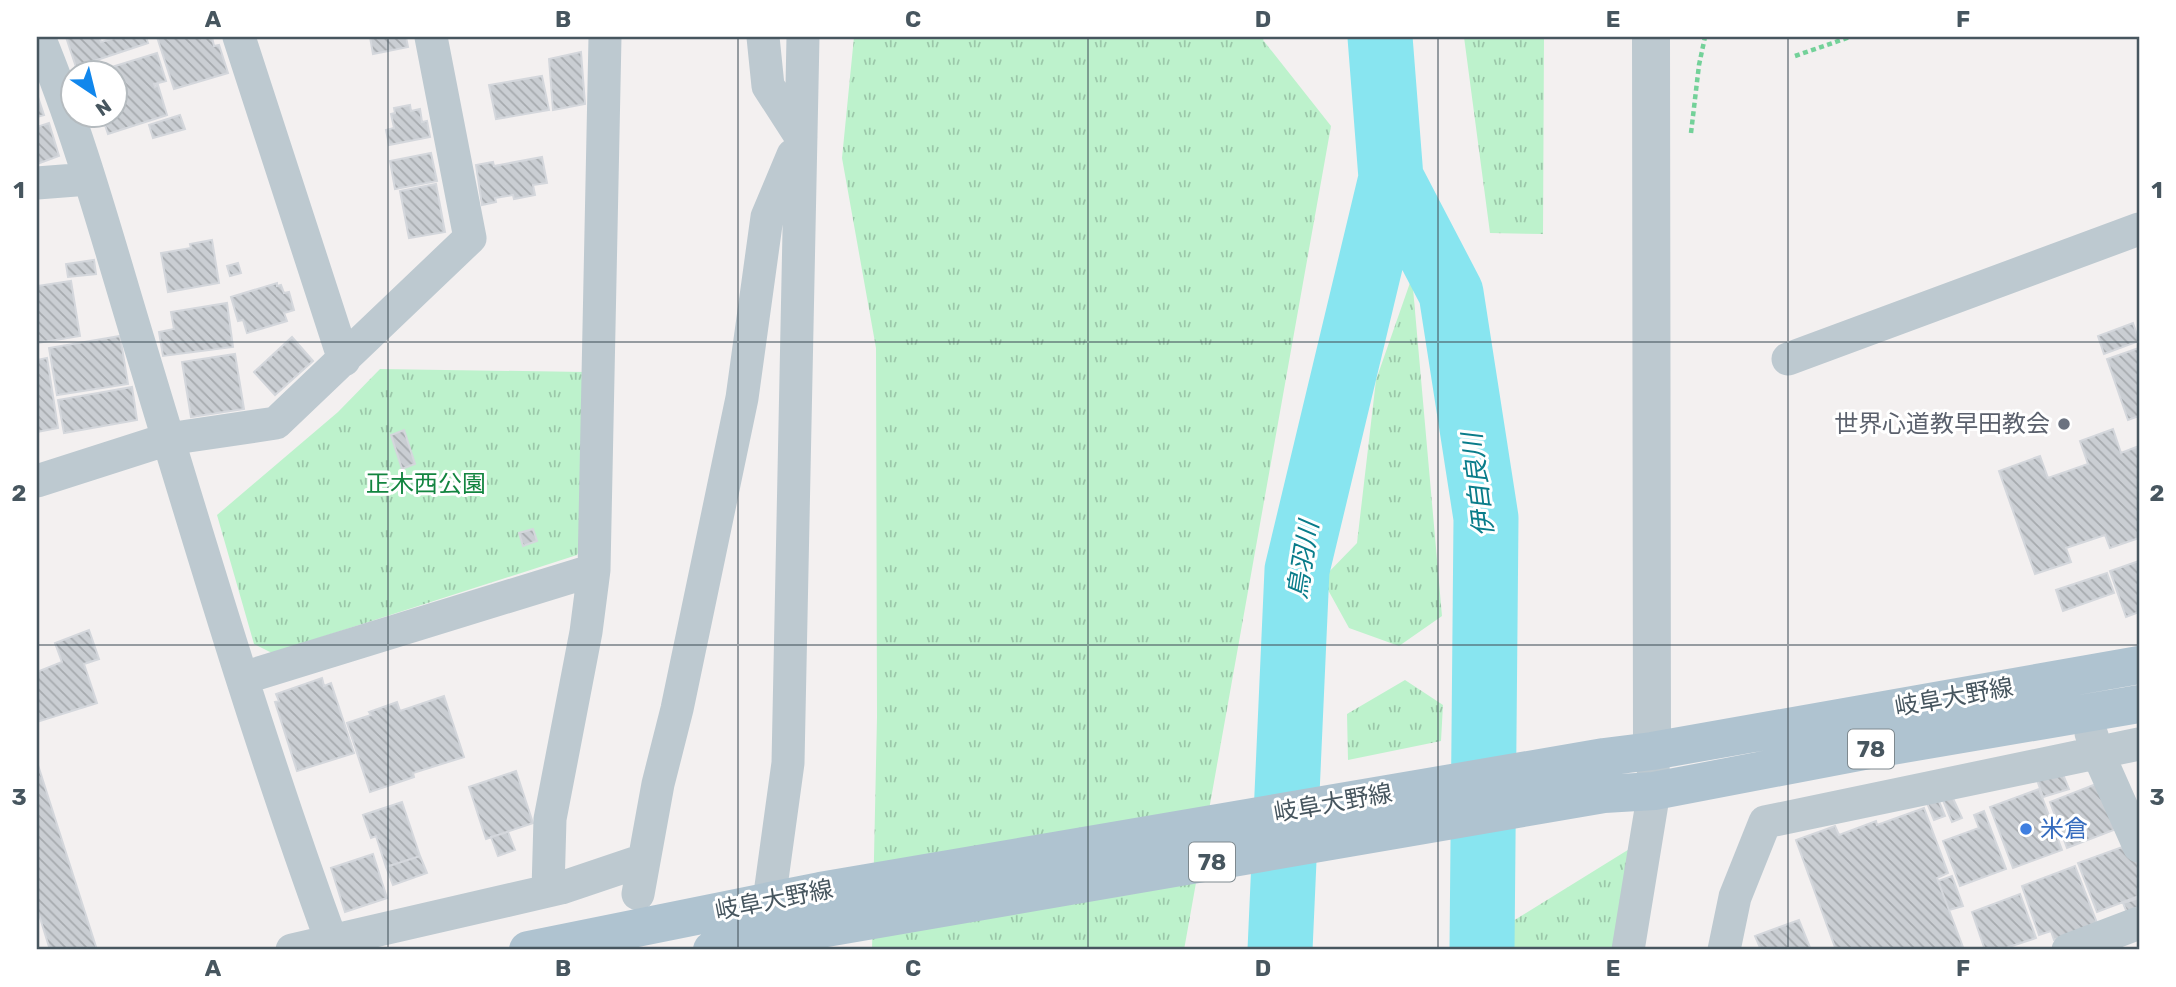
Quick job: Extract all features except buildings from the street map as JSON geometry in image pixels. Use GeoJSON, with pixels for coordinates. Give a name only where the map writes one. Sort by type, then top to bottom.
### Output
{"type":"FeatureCollection","features":[{"type":"Feature","properties":{"kind":"main road","name":"岐阜大野線"},"geometry":{"type":"LineString","coordinates":[[528,950],[820,891],[1652,751],[2139,665]]}},
{"type":"Feature","properties":{"kind":"main road","name":"岐阜大野線"},"geometry":{"type":"LineString","coordinates":[[712,950],[769,945],[820,929],[1604,794],[1654,791],[1874,749],[2139,704]]}},
{"type":"Feature","properties":{"kind":"street"},"geometry":{"type":"LineString","coordinates":[[38,37],[89,179],[292,834],[331,945]]}},
{"type":"Feature","properties":{"kind":"street"},"geometry":{"type":"LineString","coordinates":[[239,37],[344,360]]}},
{"type":"Feature","properties":{"kind":"street"},"geometry":{"type":"LineString","coordinates":[[37,481],[168,439],[276,423],[470,238],[431,37]]}},
{"type":"Feature","properties":{"kind":"street"},"geometry":{"type":"LineString","coordinates":[[555,889],[550,819],[586,632],[594,570],[605,37]]}},
{"type":"Feature","properties":{"kind":"street"},"geometry":{"type":"LineString","coordinates":[[763,37],[768,86],[801,137]]}},
{"type":"Feature","properties":{"kind":"street"},"geometry":{"type":"LineString","coordinates":[[769,901],[788,763],[803,37]]}},
{"type":"Feature","properties":{"kind":"street"},"geometry":{"type":"LineString","coordinates":[[1628,950],[1654,791],[1651,37]]}},
{"type":"Feature","properties":{"kind":"street"},"geometry":{"type":"LineString","coordinates":[[292,950],[331,945],[555,889],[634,874],[677,709],[742,398],[767,217],[801,137]]}},
{"type":"Feature","properties":{"kind":"street"},"geometry":{"type":"LineString","coordinates":[[37,183],[89,179]]}},
{"type":"Feature","properties":{"kind":"street"},"geometry":{"type":"LineString","coordinates":[[1788,359],[2139,229]]}},
{"type":"Feature","properties":{"kind":"street"},"geometry":{"type":"LineString","coordinates":[[243,678],[594,570]]}},
{"type":"Feature","properties":{"kind":"street"},"geometry":{"type":"LineString","coordinates":[[2099,671],[2085,714],[2097,751],[2139,846]]}},
{"type":"Feature","properties":{"kind":"street"},"geometry":{"type":"LineString","coordinates":[[1724,950],[1735,897],[1766,822],[2139,744]]}},
{"type":"Feature","properties":{"kind":"street"},"geometry":{"type":"LineString","coordinates":[[2068,950],[2139,923]]}},
{"type":"Feature","properties":{"kind":"path"},"geometry":{"type":"LineString","coordinates":[[1795,56],[1850,37]]}},
{"type":"Feature","properties":{"kind":"green space"},"geometry":{"type":"Polygon","coordinates":[[[854,37],[1265,37],[1263,40],[1331,126],[1184,950],[872,950],[877,717],[876,348],[842,158],[854,37]]]}},
{"type":"Feature","properties":{"kind":"green space"},"geometry":{"type":"Polygon","coordinates":[[[1464,37],[1544,37],[1543,234],[1490,233],[1464,37]]]}},
{"type":"Feature","properties":{"kind":"green space"},"geometry":{"type":"Polygon","coordinates":[[[1412,277],[1442,616],[1399,646],[1349,628],[1322,579],[1357,543],[1376,380],[1412,277]]]}},
{"type":"Feature","properties":{"kind":"green space","name":"正木西公園"},"geometry":{"type":"Polygon","coordinates":[[[380,369],[585,372],[585,540],[577,555],[272,653],[254,644],[217,515],[338,412],[380,369]]]}},
{"type":"Feature","properties":{"kind":"green space"},"geometry":{"type":"Polygon","coordinates":[[[1405,680],[1443,705],[1441,741],[1348,760],[1347,714],[1405,680]]]}},
{"type":"Feature","properties":{"kind":"green space"},"geometry":{"type":"Polygon","coordinates":[[[1631,848],[1625,950],[1499,950],[1500,929],[1631,848]]]}},
{"type":"Feature","properties":{"kind":"waterway","name":"伊自良川"},"geometry":{"type":"LineString","coordinates":[[1380,37],[1391,178],[1451,293],[1486,518],[1482,950]]}},
{"type":"Feature","properties":{"kind":"waterway","name":"鳥羽川"},"geometry":{"type":"LineString","coordinates":[[1280,950],[1297,570],[1391,178]]}},
{"type":"Feature","properties":{"kind":"place","name":"世界心道教早田教会"},"geometry":{"type":"Point","coordinates":[2064,424]}},
{"type":"Feature","properties":{"kind":"place","name":"米倉"},"geometry":{"type":"Point","coordinates":[2026,829]}}]}
